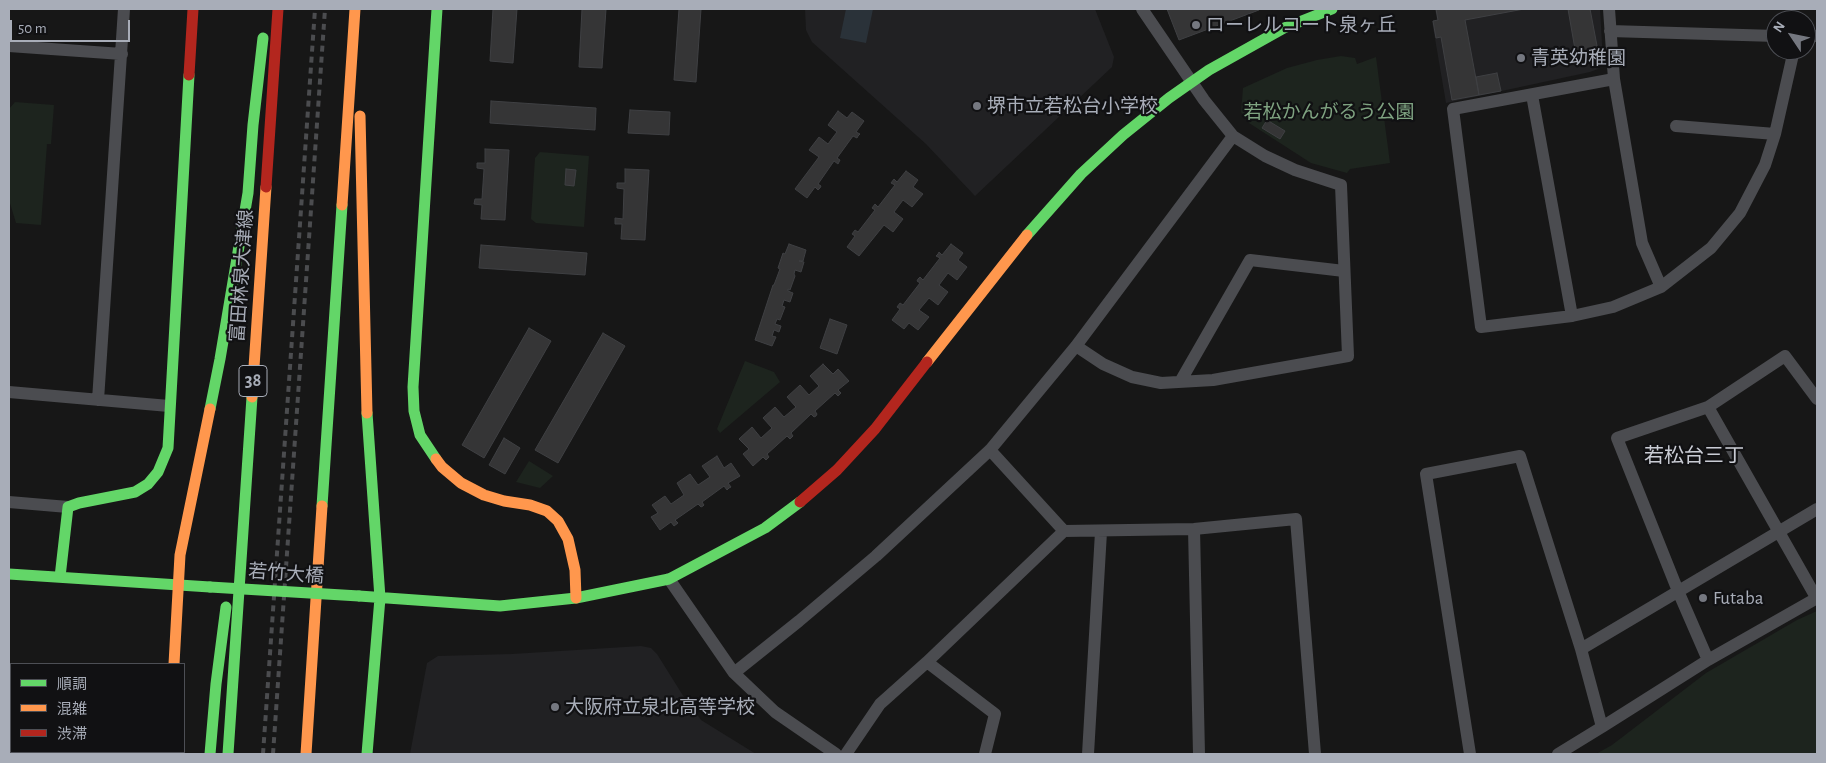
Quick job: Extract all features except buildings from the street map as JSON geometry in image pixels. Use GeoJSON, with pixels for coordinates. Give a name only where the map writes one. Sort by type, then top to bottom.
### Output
{"type":"FeatureCollection","features":[{"type":"Feature","properties":{"kind":"main road"},"geometry":{"type":"LineString","coordinates":[[60,577],[68,506],[135,492],[148,484],[158,472],[168,448],[193,9]]}},
{"type":"Feature","properties":{"kind":"main road","name":"富田林泉大津線"},"geometry":{"type":"LineString","coordinates":[[228,754],[278,9]]}},
{"type":"Feature","properties":{"kind":"main road"},"geometry":{"type":"LineString","coordinates":[[306,754],[355,9]]}},
{"type":"Feature","properties":{"kind":"main road"},"geometry":{"type":"LineString","coordinates":[[359,9],[360,150],[366,385],[380,598],[367,754]]}},
{"type":"Feature","properties":{"kind":"main road"},"geometry":{"type":"LineString","coordinates":[[437,9],[413,387],[414,412],[420,435],[431,452],[442,467],[461,483],[484,495],[504,501],[530,505],[547,511],[558,522],[568,539],[575,570],[576,598]]}},
{"type":"Feature","properties":{"kind":"main road","name":"若竹大橋"},"geometry":{"type":"LineString","coordinates":[[9,574],[500,606],[576,598],[669,580],[765,528],[802,501],[837,470],[875,429],[1037,222],[1081,174],[1123,135],[1169,98],[1209,70],[1284,28],[1332,9]]}},
{"type":"Feature","properties":{"kind":"main road"},"geometry":{"type":"LineString","coordinates":[[174,663],[180,555],[220,359],[248,193],[253,125],[264,28]]}},
{"type":"Feature","properties":{"kind":"main road"},"geometry":{"type":"LineString","coordinates":[[210,754],[216,684],[252,395]]}},
{"type":"Feature","properties":{"kind":"main road"},"geometry":{"type":"LineString","coordinates":[[310,696],[313,754]]}},
{"type":"Feature","properties":{"kind":"street"},"geometry":{"type":"LineString","coordinates":[[98,400],[124,9]]}},
{"type":"Feature","properties":{"kind":"street"},"geometry":{"type":"LineString","coordinates":[[1076,346],[1103,364],[1132,377],[1161,383],[1213,380],[1348,356],[1341,185],[1295,170],[1266,156],[1233,136],[1192,83],[1142,9]]}},
{"type":"Feature","properties":{"kind":"street"},"geometry":{"type":"LineString","coordinates":[[1609,9],[1614,79],[1642,242],[1661,287]]}},
{"type":"Feature","properties":{"kind":"street"},"geometry":{"type":"LineString","coordinates":[[1610,31],[1766,36]]}},
{"type":"Feature","properties":{"kind":"street"},"geometry":{"type":"LineString","coordinates":[[9,46],[122,54]]}},
{"type":"Feature","properties":{"kind":"street"},"geometry":{"type":"LineString","coordinates":[[1614,79],[1453,109],[1481,326],[1572,316],[1614,307],[1661,287],[1711,248],[1740,213],[1765,165],[1775,134],[1792,60]]}},
{"type":"Feature","properties":{"kind":"street"},"geometry":{"type":"LineString","coordinates":[[1532,94],[1572,316]]}},
{"type":"Feature","properties":{"kind":"street"},"geometry":{"type":"LineString","coordinates":[[1676,126],[1775,134]]}},
{"type":"Feature","properties":{"kind":"street"},"geometry":{"type":"LineString","coordinates":[[734,672],[799,621],[876,556],[990,450],[1076,346],[1233,136]]}},
{"type":"Feature","properties":{"kind":"street"},"geometry":{"type":"LineString","coordinates":[[1180,382],[1250,260],[1344,271]]}},
{"type":"Feature","properties":{"kind":"street"},"geometry":{"type":"LineString","coordinates":[[1708,660],[1616,438],[1708,407],[1785,356],[1817,399]]}},
{"type":"Feature","properties":{"kind":"street"},"geometry":{"type":"LineString","coordinates":[[9,392],[169,406]]}},
{"type":"Feature","properties":{"kind":"street"},"geometry":{"type":"LineString","coordinates":[[1558,754],[1708,660],[1817,598],[1778,533],[1708,407]]}},
{"type":"Feature","properties":{"kind":"street"},"geometry":{"type":"LineString","coordinates":[[990,450],[1064,531]]}},
{"type":"Feature","properties":{"kind":"street"},"geometry":{"type":"LineString","coordinates":[[1470,754],[1426,474],[1520,456],[1582,649],[1602,727]]}},
{"type":"Feature","properties":{"kind":"street"},"geometry":{"type":"LineString","coordinates":[[9,502],[68,506]]}},
{"type":"Feature","properties":{"kind":"street"},"geometry":{"type":"LineString","coordinates":[[1582,649],[1817,509]]}},
{"type":"Feature","properties":{"kind":"street"},"geometry":{"type":"LineString","coordinates":[[846,754],[880,704],[927,662],[1064,531],[1101,532],[1194,529],[1296,519],[1315,754]]}},
{"type":"Feature","properties":{"kind":"street"},"geometry":{"type":"LineString","coordinates":[[1194,529],[1199,754]]}},
{"type":"Feature","properties":{"kind":"street"},"geometry":{"type":"LineString","coordinates":[[1088,754],[1101,532]]}},
{"type":"Feature","properties":{"kind":"street"},"geometry":{"type":"LineString","coordinates":[[669,580],[734,672],[775,712],[836,754]]}},
{"type":"Feature","properties":{"kind":"street"},"geometry":{"type":"LineString","coordinates":[[927,662],[995,714],[985,754]]}},
{"type":"Feature","properties":{"kind":"shaded area","name":"堺市立若松台小学校"},"geometry":{"type":"Polygon","coordinates":[[[805,9],[1095,9],[1114,57],[1112,67],[975,196],[926,144],[812,42],[806,30],[805,9]]]}},
{"type":"Feature","properties":{"kind":"shaded area"},"geometry":{"type":"Polygon","coordinates":[[[846,9],[873,9],[866,43],[840,38],[846,9]]]}},
{"type":"Feature","properties":{"kind":"shaded area","name":"青英幼稚園"},"geometry":{"type":"Polygon","coordinates":[[[1435,9],[1600,9],[1603,61],[1598,69],[1590,72],[1446,103],[1432,21],[1437,20],[1435,9]]]}},
{"type":"Feature","properties":{"kind":"shaded area","name":"大阪府立泉北高等学校"},"geometry":{"type":"Polygon","coordinates":[[[641,646],[651,648],[657,654],[701,720],[756,754],[410,754],[427,663],[438,656],[512,654],[641,646]]]}},
{"type":"Feature","properties":{"kind":"green space","name":"若松かんがるう公園"},"geometry":{"type":"Polygon","coordinates":[[[1341,56],[1355,58],[1357,64],[1376,57],[1390,163],[1350,169],[1347,173],[1311,163],[1249,123],[1241,112],[1243,88],[1287,68],[1341,56]]]}},
{"type":"Feature","properties":{"kind":"green space"},"geometry":{"type":"Polygon","coordinates":[[[15,102],[54,105],[51,144],[47,144],[41,225],[16,223],[9,200],[9,109],[15,102]]]}},
{"type":"Feature","properties":{"kind":"green space"},"geometry":{"type":"Polygon","coordinates":[[[540,152],[589,156],[584,227],[536,223],[531,219],[535,158],[540,152]]]}},
{"type":"Feature","properties":{"kind":"green space"},"geometry":{"type":"Polygon","coordinates":[[[745,361],[774,372],[780,382],[720,433],[717,429],[745,361]]]}},
{"type":"Feature","properties":{"kind":"green space"},"geometry":{"type":"Polygon","coordinates":[[[529,461],[553,476],[540,488],[516,482],[529,461]]]}},
{"type":"Feature","properties":{"kind":"green space"},"geometry":{"type":"Polygon","coordinates":[[[1817,611],[1817,754],[1596,754],[1612,745],[1706,673],[1797,620],[1817,611]]]}},
{"type":"Feature","properties":{"kind":"railway"},"geometry":{"type":"LineString","coordinates":[[263,754],[315,9]]}},
{"type":"Feature","properties":{"kind":"railway"},"geometry":{"type":"LineString","coordinates":[[273,754],[325,9]]}},
{"type":"Feature","properties":{"kind":"traffic: fast"},"geometry":{"type":"LineString","coordinates":[[436,459],[420,435],[414,411],[413,387],[437,9]]}},
{"type":"Feature","properties":{"kind":"traffic: fast"},"geometry":{"type":"LineString","coordinates":[[1027,235],[1081,174],[1123,135],[1169,98],[1209,70],[1284,28],[1332,9]]}},
{"type":"Feature","properties":{"kind":"traffic: fast"},"geometry":{"type":"LineString","coordinates":[[210,409],[248,193],[253,125],[263,38]]}},
{"type":"Feature","properties":{"kind":"traffic: fast"},"geometry":{"type":"LineString","coordinates":[[60,577],[68,507],[79,503],[135,492],[148,484],[158,472],[168,448],[189,75]]}},
{"type":"Feature","properties":{"kind":"traffic: fast"},"geometry":{"type":"LineString","coordinates":[[322,506],[342,205]]}},
{"type":"Feature","properties":{"kind":"traffic: fast"},"geometry":{"type":"LineString","coordinates":[[228,754],[252,397]]}},
{"type":"Feature","properties":{"kind":"traffic: fast"},"geometry":{"type":"LineString","coordinates":[[367,413],[380,598],[367,754]]}},
{"type":"Feature","properties":{"kind":"traffic: fast"},"geometry":{"type":"LineString","coordinates":[[359,596],[500,606],[576,598],[669,579],[765,528],[800,502]]}},
{"type":"Feature","properties":{"kind":"traffic: fast"},"geometry":{"type":"LineString","coordinates":[[9,574],[210,587]]}},
{"type":"Feature","properties":{"kind":"traffic: fast"},"geometry":{"type":"LineString","coordinates":[[210,587],[359,596]]}},
{"type":"Feature","properties":{"kind":"traffic: fast"},"geometry":{"type":"LineString","coordinates":[[210,754],[216,684],[226,607]]}},
{"type":"Feature","properties":{"kind":"traffic: slow"},"geometry":{"type":"LineString","coordinates":[[342,205],[355,9]]}},
{"type":"Feature","properties":{"kind":"traffic: slow"},"geometry":{"type":"LineString","coordinates":[[360,116],[367,413]]}},
{"type":"Feature","properties":{"kind":"traffic: slow"},"geometry":{"type":"LineString","coordinates":[[252,397],[266,187]]}},
{"type":"Feature","properties":{"kind":"traffic: slow"},"geometry":{"type":"LineString","coordinates":[[927,362],[1027,235]]}},
{"type":"Feature","properties":{"kind":"traffic: slow"},"geometry":{"type":"LineString","coordinates":[[174,663],[180,555],[210,409]]}},
{"type":"Feature","properties":{"kind":"traffic: slow"},"geometry":{"type":"LineString","coordinates":[[436,459],[442,467],[461,483],[484,495],[504,501],[530,505],[547,511],[558,521],[568,539],[575,570],[576,598]]}},
{"type":"Feature","properties":{"kind":"traffic: slow"},"geometry":{"type":"LineString","coordinates":[[306,754],[322,506]]}},
{"type":"Feature","properties":{"kind":"traffic: jam"},"geometry":{"type":"LineString","coordinates":[[189,75],[193,9]]}},
{"type":"Feature","properties":{"kind":"traffic: jam"},"geometry":{"type":"LineString","coordinates":[[266,187],[278,9]]}},
{"type":"Feature","properties":{"kind":"traffic: jam"},"geometry":{"type":"LineString","coordinates":[[800,502],[837,470],[875,429],[927,362]]}},
{"type":"Feature","properties":{"kind":"place","name":"ローレルコート泉ヶ丘"},"geometry":{"type":"Point","coordinates":[1196,25]}},
{"type":"Feature","properties":{"kind":"place","name":"青英幼稚園"},"geometry":{"type":"Point","coordinates":[1521,58]}},
{"type":"Feature","properties":{"kind":"place","name":"堺市立若松台小学校"},"geometry":{"type":"Point","coordinates":[977,106]}},
{"type":"Feature","properties":{"kind":"place","name":"Futaba"},"geometry":{"type":"Point","coordinates":[1703,598]}},
{"type":"Feature","properties":{"kind":"place","name":"大阪府立泉北高等学校"},"geometry":{"type":"Point","coordinates":[555,707]}},
{"type":"Feature","properties":{"kind":"district","name":"若松台三丁"},"geometry":{"type":"Point","coordinates":[1694,456]}}]}
